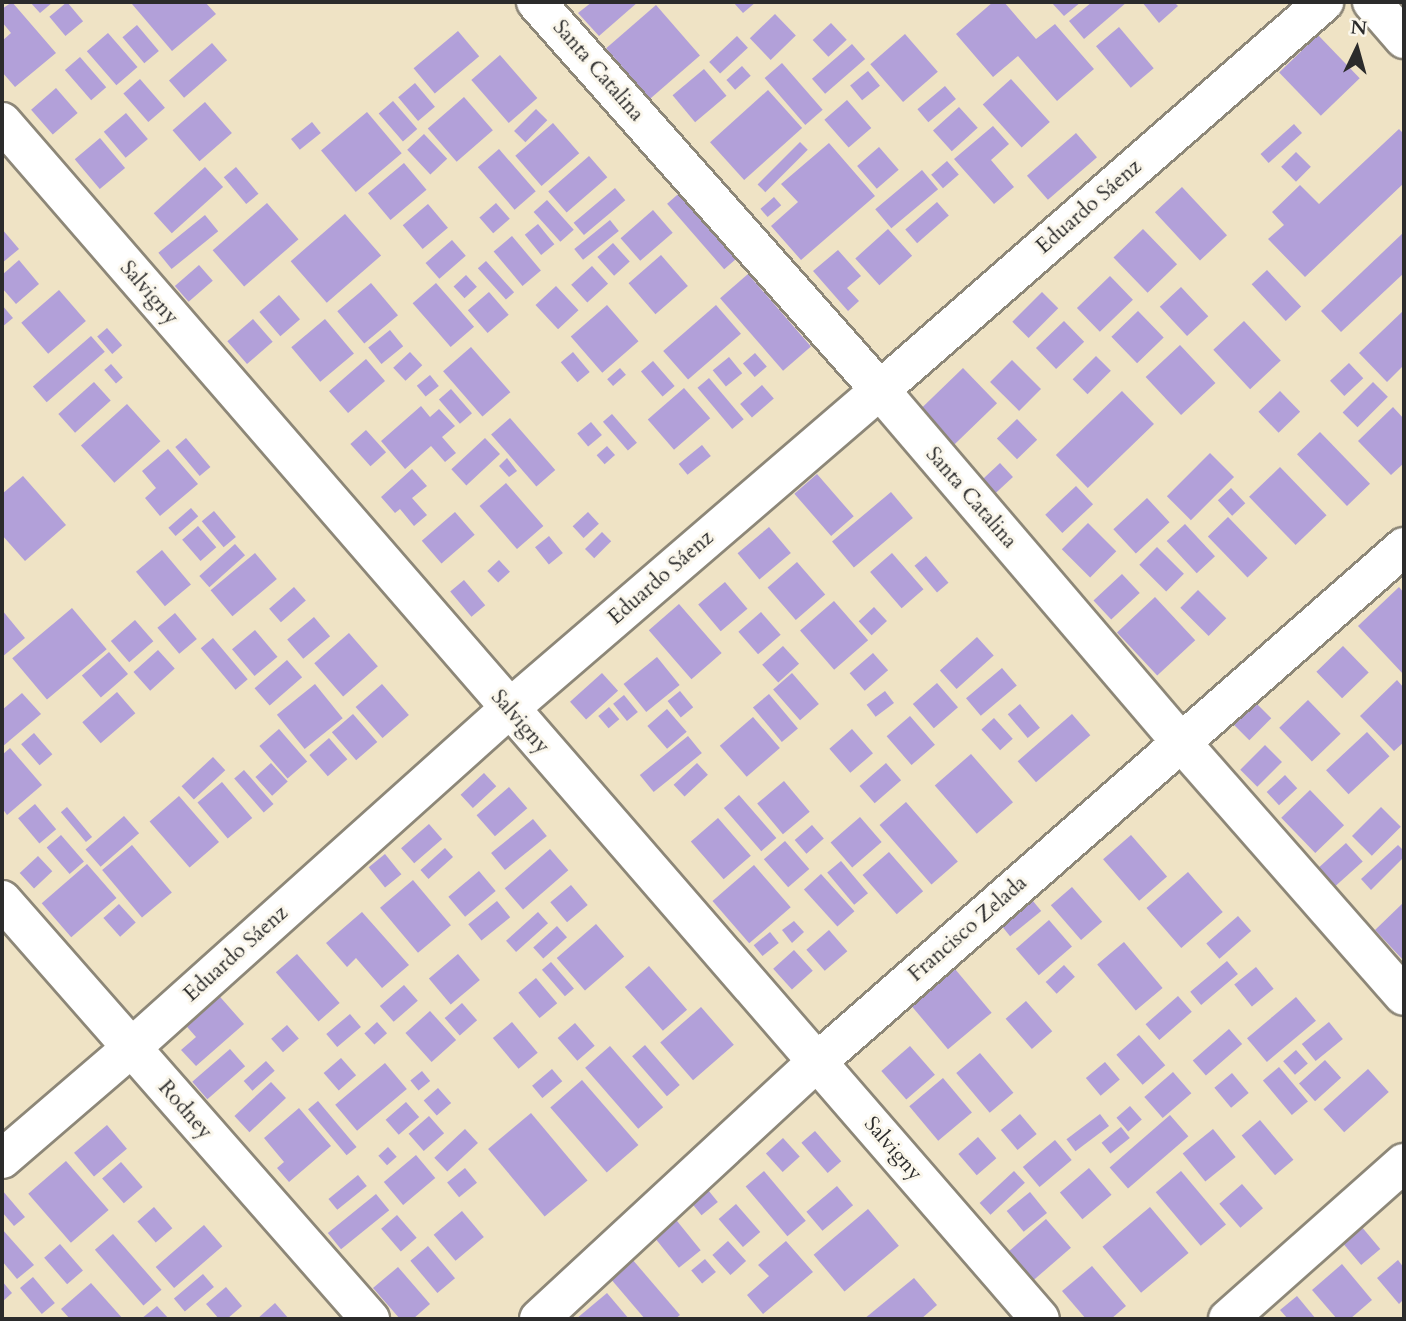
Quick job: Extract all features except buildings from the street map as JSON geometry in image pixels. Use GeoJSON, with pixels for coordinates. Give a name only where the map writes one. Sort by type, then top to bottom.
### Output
{"type":"FeatureCollection","features":[{"type":"Feature","properties":{"kind":"street","name":"Santa Catalina"},"geometry":{"type":"LineString","coordinates":[[536,2],[880,390],[1180,741],[1404,996]]}},
{"type":"Feature","properties":{"kind":"street","name":"Eduardo Sáenz"},"geometry":{"type":"LineString","coordinates":[[2,1159],[130,1049],[509,709],[880,390],[1324,2]]}},
{"type":"Feature","properties":{"kind":"street","name":"Salvigny"},"geometry":{"type":"LineString","coordinates":[[2,122],[1040,1319]]}},
{"type":"Feature","properties":{"kind":"street","name":"Francisco Zelada"},"geometry":{"type":"LineString","coordinates":[[539,1319],[817,1062],[1404,547]]}},
{"type":"Feature","properties":{"kind":"street","name":"Rodney"},"geometry":{"type":"LineString","coordinates":[[2,900],[130,1049],[370,1319]]}},
{"type":"Feature","properties":{"kind":"street"},"geometry":{"type":"LineString","coordinates":[[1227,1319],[1404,1163]]}}]}
